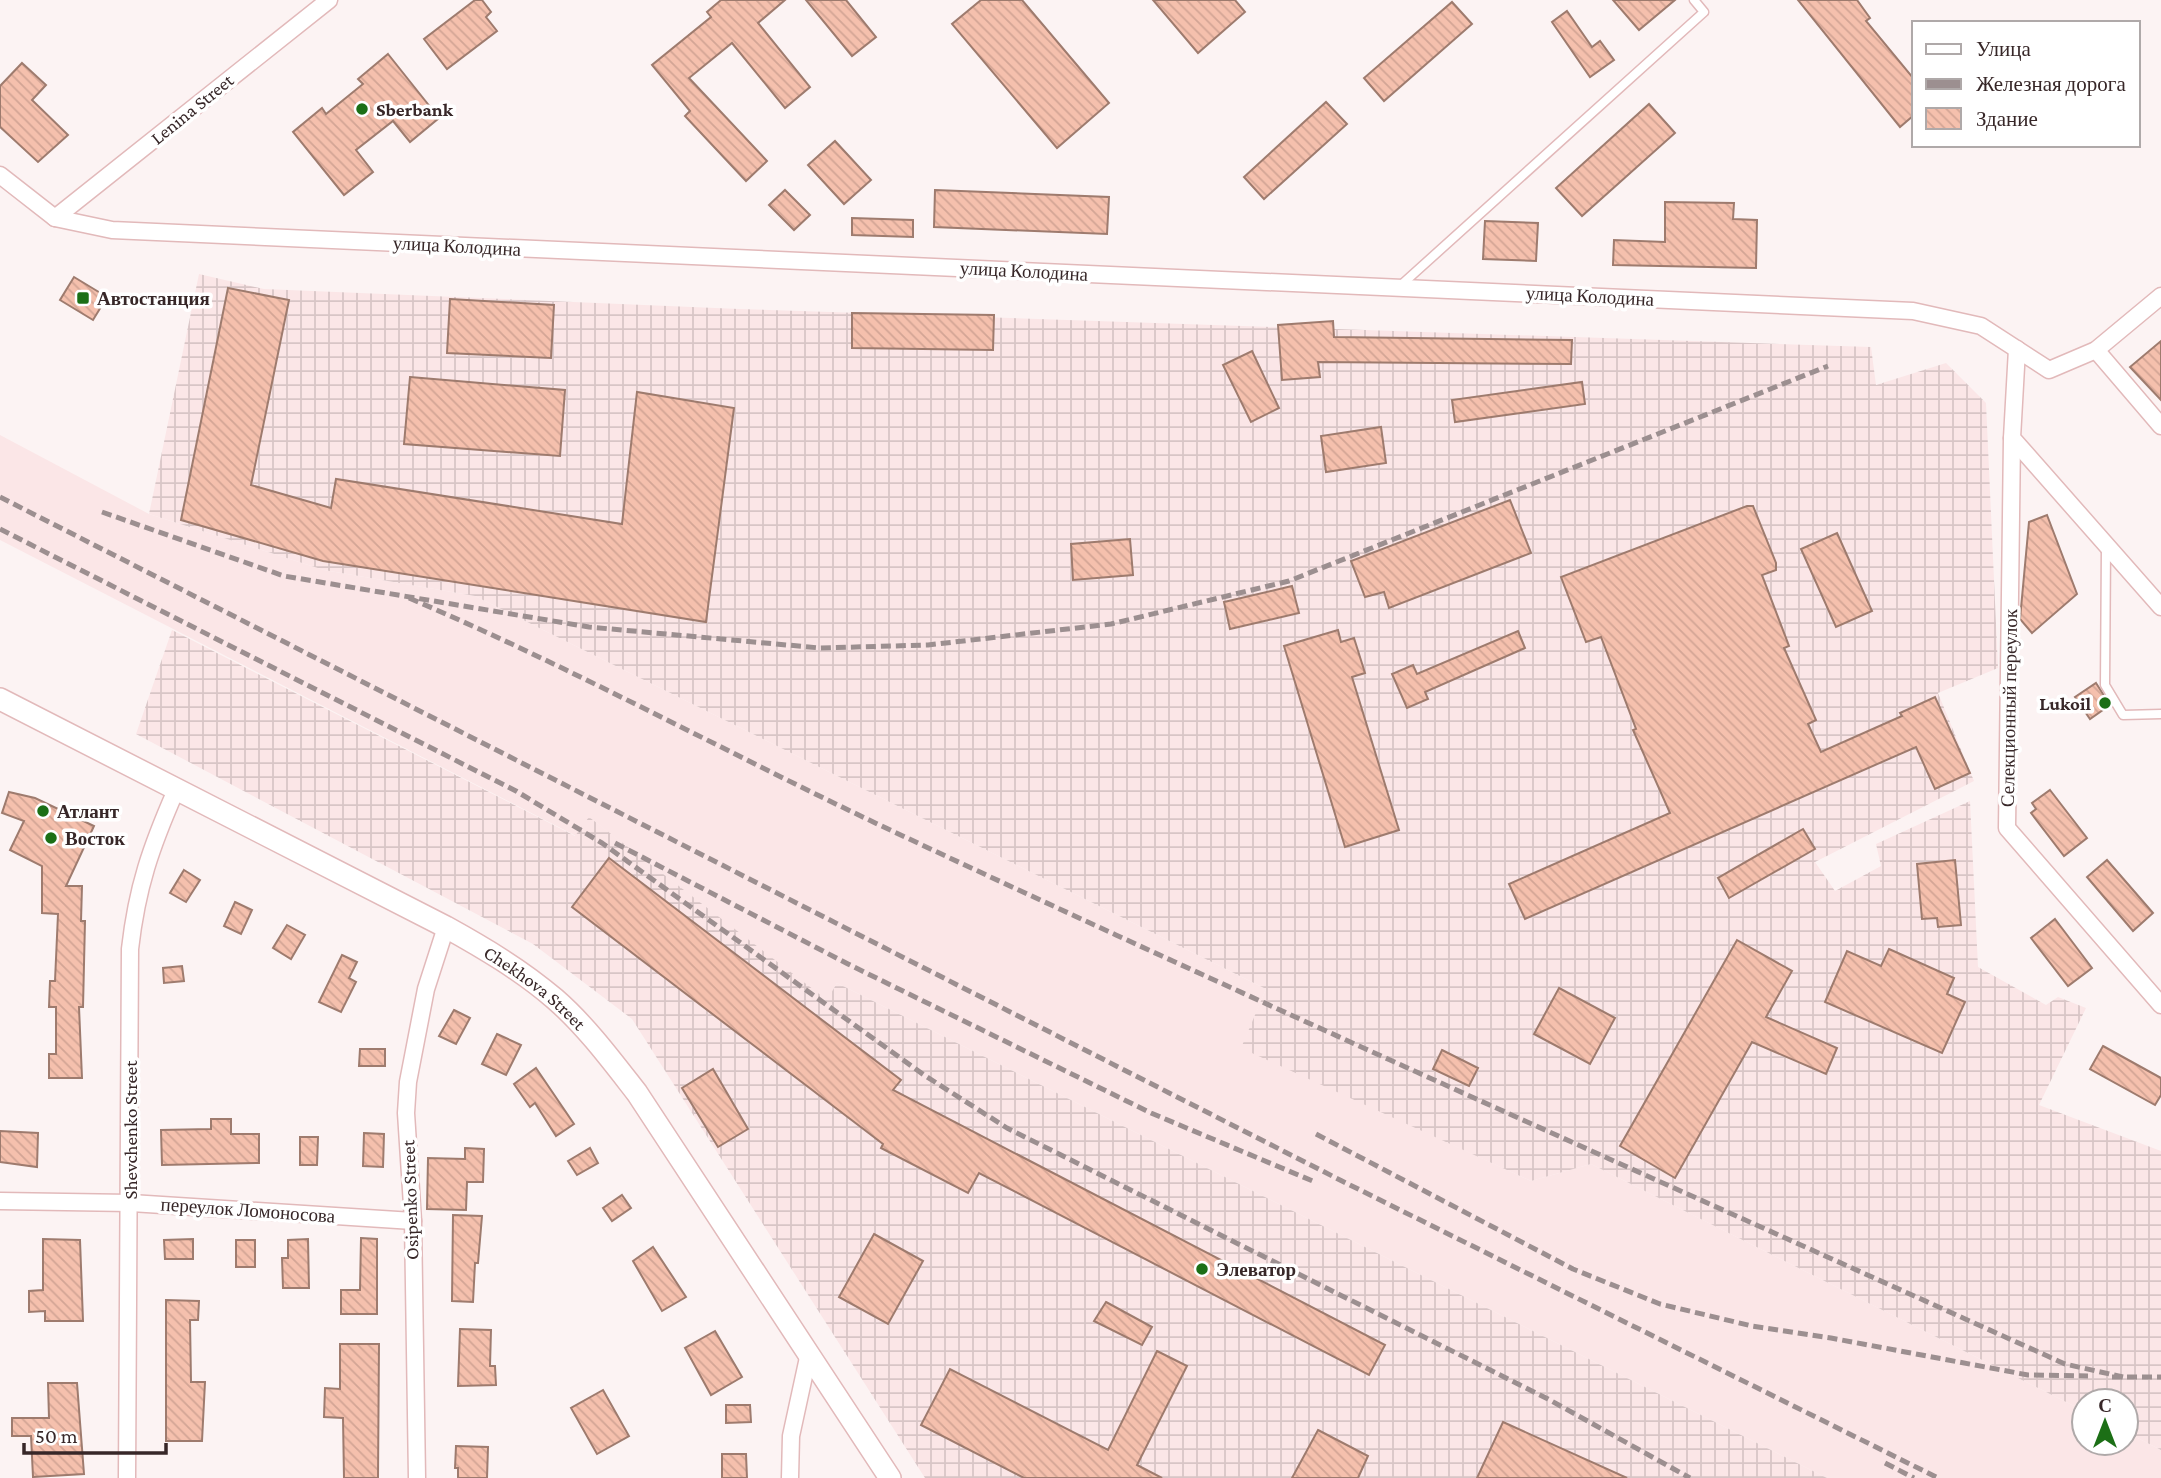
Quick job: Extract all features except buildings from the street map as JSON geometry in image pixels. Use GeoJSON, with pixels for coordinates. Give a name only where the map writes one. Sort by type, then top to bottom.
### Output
{"type":"FeatureCollection","features":[{"type":"Feature","properties":{"kind":"main road","name":"Chekhova Street"},"geometry":{"type":"LineString","coordinates":[[0,699],[446,927],[503,959],[556,1000],[599,1045],[638,1093],[890,1478]]}},
{"type":"Feature","properties":{"kind":"street","name":"Lenina Street"},"geometry":{"type":"LineString","coordinates":[[55,218],[329,0]]}},
{"type":"Feature","properties":{"kind":"street","name":"улица Колодина"},"geometry":{"type":"LineString","coordinates":[[0,175],[55,218],[112,230],[1913,311],[1981,326],[2049,370],[2096,350]]}},
{"type":"Feature","properties":{"kind":"street"},"geometry":{"type":"LineString","coordinates":[[2161,296],[2096,350],[2161,426]]}},
{"type":"Feature","properties":{"kind":"street","name":"Селекционный переулок"},"geometry":{"type":"LineString","coordinates":[[2017,349],[2012,438],[2007,828],[2161,1004]]}},
{"type":"Feature","properties":{"kind":"street"},"geometry":{"type":"LineString","coordinates":[[2012,438],[2161,607]]}},
{"type":"Feature","properties":{"kind":"street","name":"Shevchenko Street"},"geometry":{"type":"LineString","coordinates":[[128,1478],[130,949],[136,898],[176,790]]}},
{"type":"Feature","properties":{"kind":"street","name":"Osipenko Street"},"geometry":{"type":"LineString","coordinates":[[417,1478],[408,1082],[426,989],[446,927]]}},
{"type":"Feature","properties":{"kind":"street","name":"переулок Ломоносова"},"geometry":{"type":"LineString","coordinates":[[0,1201],[131,1203],[413,1221]]}},
{"type":"Feature","properties":{"kind":"street"},"geometry":{"type":"LineString","coordinates":[[790,1478],[790,1436],[809,1353]]}},
{"type":"Feature","properties":{"kind":"lane"},"geometry":{"type":"LineString","coordinates":[[1398,288],[1704,12],[1694,0]]}},
{"type":"Feature","properties":{"kind":"lane"},"geometry":{"type":"LineString","coordinates":[[2106,543],[2105,685],[2123,715],[2161,714]]}},
{"type":"Feature","properties":{"kind":"shaded area"},"geometry":{"type":"Polygon","coordinates":[[[199,274],[264,289],[739,309],[1871,347],[1876,385],[1946,363],[1986,403],[1998,668],[1938,693],[1974,781],[1815,862],[1835,891],[1881,866],[1876,844],[1970,801],[1978,967],[2046,1005],[2058,997],[2086,1008],[2039,1105],[2161,1151],[2161,1450],[2140,1439],[2140,1387],[2070,1387],[2070,1404],[1591,1164],[1531,1181],[1241,1048],[1266,989],[475,596],[324,570],[149,514],[199,274]]]}},
{"type":"Feature","properties":{"kind":"shaded area"},"geometry":{"type":"Polygon","coordinates":[[[0,435],[149,514],[324,570],[475,596],[1266,989],[1242,1047],[1531,1181],[1591,1164],[2070,1404],[2070,1457],[2140,1457],[2140,1439],[2161,1450],[2161,1478],[1827,1478],[837,983],[827,1001],[590,818],[576,836],[0,540],[0,435]]]}},
{"type":"Feature","properties":{"kind":"shaded area"},"geometry":{"type":"Polygon","coordinates":[[[172,630],[575,836],[589,817],[827,1000],[837,983],[1827,1478],[925,1478],[632,1019],[533,944],[136,734],[172,630]]]}},
{"type":"Feature","properties":{"kind":"railway"},"geometry":{"type":"LineString","coordinates":[[102,512],[284,576],[589,627],[820,648],[928,645],[1111,624],[1289,581],[1828,366]]}},
{"type":"Feature","properties":{"kind":"railway"},"geometry":{"type":"LineString","coordinates":[[0,497],[1342,1181],[1938,1478]]}},
{"type":"Feature","properties":{"kind":"railway"},"geometry":{"type":"LineString","coordinates":[[0,529],[516,791],[602,843],[924,1075],[1007,1128],[1548,1399],[1690,1478]]}},
{"type":"Feature","properties":{"kind":"railway"},"geometry":{"type":"LineString","coordinates":[[409,598],[534,655],[905,837],[1339,1037],[2065,1364],[2123,1377]]}},
{"type":"Feature","properties":{"kind":"railway"},"geometry":{"type":"LineString","coordinates":[[615,843],[848,964],[1151,1113],[1315,1182]]}},
{"type":"Feature","properties":{"kind":"railway"},"geometry":{"type":"LineString","coordinates":[[1316,1134],[1573,1269],[1660,1304],[1752,1326],[2028,1375],[2088,1376]]}},
{"type":"Feature","properties":{"kind":"railway"},"geometry":{"type":"LineString","coordinates":[[2112,1377],[2161,1377]]}},
{"type":"Feature","properties":{"kind":"railway"},"geometry":{"type":"LineString","coordinates":[[1885,1463],[1914,1478]]}},
{"type":"Feature","properties":{"kind":"place","name":"Sberbank"},"geometry":{"type":"Point","coordinates":[362,109]}},
{"type":"Feature","properties":{"kind":"place","name":"Автостанция"},"geometry":{"type":"Point","coordinates":[83,298]}},
{"type":"Feature","properties":{"kind":"place","name":"Lukoil"},"geometry":{"type":"Point","coordinates":[2105,703]}},
{"type":"Feature","properties":{"kind":"place","name":"Атлант"},"geometry":{"type":"Point","coordinates":[43,811]}},
{"type":"Feature","properties":{"kind":"place","name":"Восток"},"geometry":{"type":"Point","coordinates":[51,838]}},
{"type":"Feature","properties":{"kind":"place","name":"Элеватор"},"geometry":{"type":"Point","coordinates":[1202,1269]}}]}
